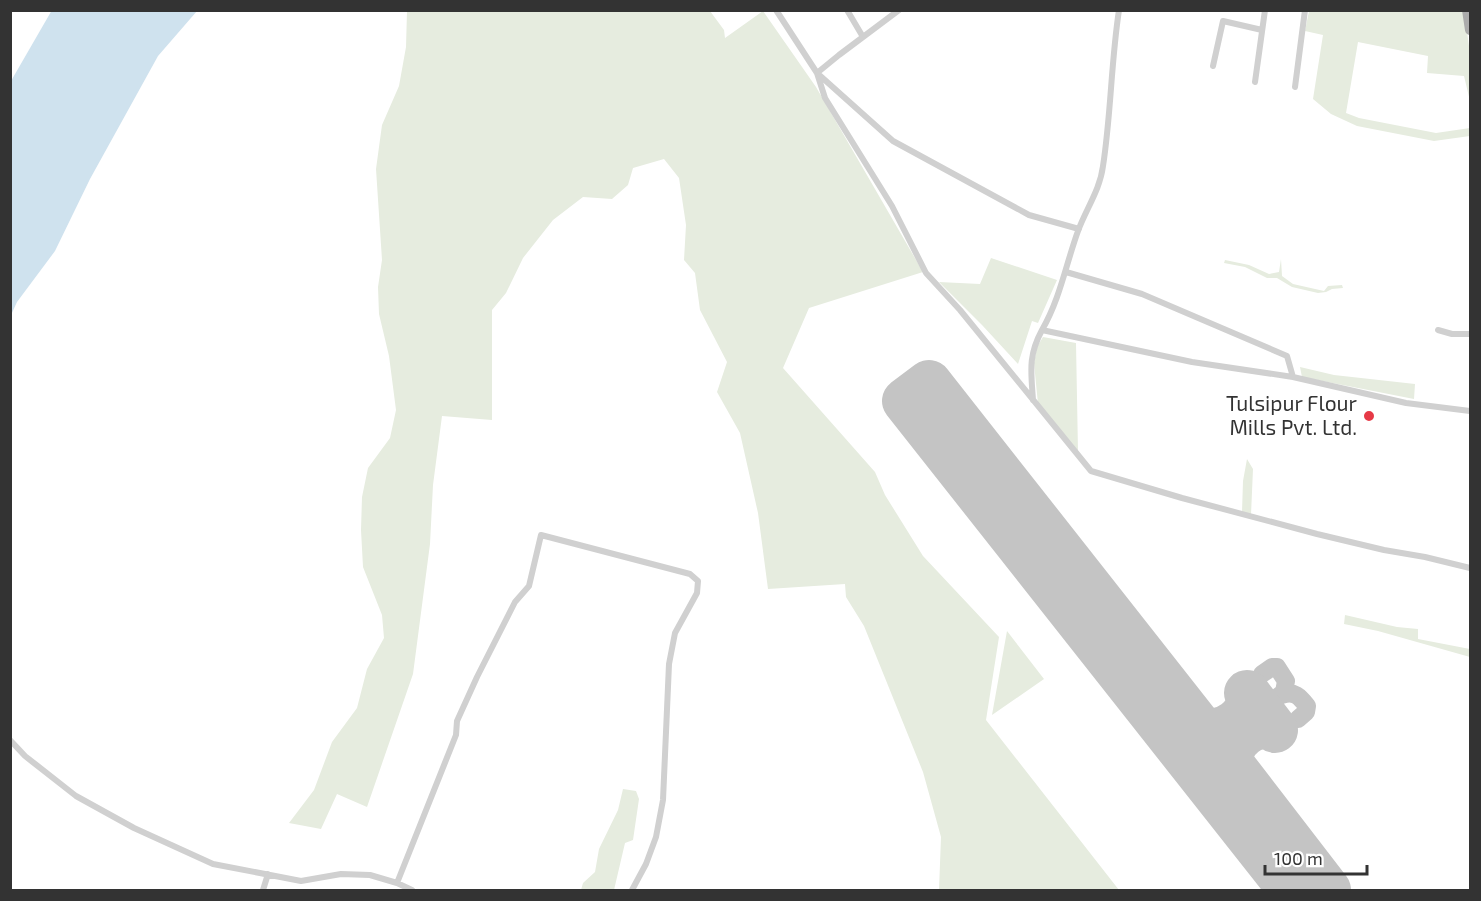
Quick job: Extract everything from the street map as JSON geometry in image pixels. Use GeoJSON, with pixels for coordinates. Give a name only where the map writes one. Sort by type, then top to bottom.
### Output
{"type":"FeatureCollection","features":[{"type":"Feature","properties":{"kind":"main road"},"geometry":{"type":"LineString","coordinates":[[1467,10],[1470,30]]}},
{"type":"Feature","properties":{"kind":"street"},"geometry":{"type":"LineString","coordinates":[[776,10],[817,73],[893,141],[1029,215],[1079,230]]}},
{"type":"Feature","properties":{"kind":"street"},"geometry":{"type":"LineString","coordinates":[[847,10],[863,37]]}},
{"type":"Feature","properties":{"kind":"street"},"geometry":{"type":"LineString","coordinates":[[817,73],[899,10]]}},
{"type":"Feature","properties":{"kind":"street"},"geometry":{"type":"LineString","coordinates":[[1033,400],[1031,364],[1034,346],[1050,315],[1103,169],[1119,10]]}},
{"type":"Feature","properties":{"kind":"street"},"geometry":{"type":"LineString","coordinates":[[1255,82],[1265,10]]}},
{"type":"Feature","properties":{"kind":"street"},"geometry":{"type":"LineString","coordinates":[[1295,87],[1305,10]]}},
{"type":"Feature","properties":{"kind":"street"},"geometry":{"type":"LineString","coordinates":[[1214,66],[1223,21],[1262,30]]}},
{"type":"Feature","properties":{"kind":"street"},"geometry":{"type":"LineString","coordinates":[[817,73],[825,98],[892,206],[926,273],[960,310],[1091,471],[1317,534],[1470,568]]}},
{"type":"Feature","properties":{"kind":"street"},"geometry":{"type":"LineString","coordinates":[[1066,272],[1142,294],[1287,356],[1293,377]]}},
{"type":"Feature","properties":{"kind":"street"},"geometry":{"type":"LineString","coordinates":[[1042,330],[1192,362],[1293,377],[1406,403],[1470,411]]}},
{"type":"Feature","properties":{"kind":"street"},"geometry":{"type":"LineString","coordinates":[[1438,330],[1452,334],[1470,334]]}},
{"type":"Feature","properties":{"kind":"street"},"geometry":{"type":"LineString","coordinates":[[397,883],[456,735],[457,721],[515,602],[529,586],[541,535],[690,574],[698,581],[697,593],[675,633],[669,664],[663,800],[656,837],[646,864],[632,891]]}},
{"type":"Feature","properties":{"kind":"street"},"geometry":{"type":"LineString","coordinates":[[10,740],[25,756],[76,795],[134,828],[213,864],[301,881],[341,874],[370,875],[397,883],[412,891]]}},
{"type":"Feature","properties":{"kind":"street"},"geometry":{"type":"LineString","coordinates":[[263,891],[268,874]]}},
{"type":"Feature","properties":{"kind":"shaded area"},"geometry":{"type":"Polygon","coordinates":[[[407,11],[710,11],[724,30],[725,38],[763,11],[816,87],[923,272],[809,308],[783,368],[875,472],[885,495],[923,556],[999,637],[986,720],[1119,890],[939,890],[941,837],[923,772],[864,626],[846,597],[845,584],[768,589],[758,513],[740,433],[717,392],[727,362],[700,310],[695,273],[684,260],[686,225],[679,178],[664,159],[633,168],[628,185],[612,199],[583,197],[553,220],[523,258],[506,293],[492,310],[492,420],[442,416],[433,485],[430,544],[413,674],[367,807],[337,794],[321,829],[289,823],[314,790],[332,742],[357,708],[367,669],[384,638],[382,615],[363,567],[362,497],[368,468],[390,438],[396,410],[389,356],[379,314],[378,287],[382,260],[376,169],[382,125],[399,86],[406,47],[407,11]]]}},
{"type":"Feature","properties":{"kind":"shaded area"},"geometry":{"type":"Polygon","coordinates":[[[1309,11],[1464,11],[1470,53],[1470,101],[1464,76],[1427,73],[1428,56],[1358,42],[1346,113],[1359,118],[1436,133],[1470,128],[1470,136],[1434,141],[1357,126],[1331,114],[1313,99],[1323,35],[1305,31],[1309,11]]]}},
{"type":"Feature","properties":{"kind":"shaded area"},"geometry":{"type":"Polygon","coordinates":[[[991,258],[1057,280],[1038,323],[1032,321],[1018,364],[939,282],[980,284],[991,258]]]}},
{"type":"Feature","properties":{"kind":"shaded area"},"geometry":{"type":"Polygon","coordinates":[[[1281,259],[1282,276],[1293,284],[1324,291],[1328,286],[1342,285],[1343,288],[1318,293],[1292,287],[1277,278],[1267,278],[1245,267],[1224,263],[1225,260],[1249,265],[1269,274],[1279,272],[1281,259]]]}},
{"type":"Feature","properties":{"kind":"shaded area"},"geometry":{"type":"Polygon","coordinates":[[[1043,337],[1076,343],[1078,452],[1038,404],[1034,363],[1037,347],[1043,337]]]}},
{"type":"Feature","properties":{"kind":"shaded area"},"geometry":{"type":"Polygon","coordinates":[[[1300,367],[1334,375],[1415,384],[1414,399],[1302,377],[1300,367]]]}},
{"type":"Feature","properties":{"kind":"shaded area"},"geometry":{"type":"Polygon","coordinates":[[[1247,459],[1253,469],[1251,515],[1242,512],[1243,481],[1247,459]]]}},
{"type":"Feature","properties":{"kind":"shaded area"},"geometry":{"type":"Polygon","coordinates":[[[1345,615],[1397,627],[1418,629],[1418,639],[1470,649],[1470,657],[1378,631],[1344,624],[1345,615]]]}},
{"type":"Feature","properties":{"kind":"shaded area"},"geometry":{"type":"Polygon","coordinates":[[[1007,631],[1044,679],[992,715],[1007,631]]]}},
{"type":"Feature","properties":{"kind":"shaded area"},"geometry":{"type":"Polygon","coordinates":[[[623,789],[636,791],[639,799],[633,840],[625,843],[614,890],[581,890],[583,883],[595,872],[599,849],[618,810],[623,789]]]}},
{"type":"Feature","properties":{"kind":"water"},"geometry":{"type":"Polygon","coordinates":[[[52,10],[197,11],[158,56],[90,179],[55,251],[17,302],[11,315],[11,81],[52,10]]]}},
{"type":"Feature","properties":{"kind":"taxiway"},"geometry":{"type":"LineString","coordinates":[[1254,820],[1224,782],[1217,760],[1219,750],[1226,739],[1284,692],[1286,681],[1277,667],[1272,667],[1262,674]]}},
{"type":"Feature","properties":{"kind":"taxiway"},"geometry":{"type":"LineString","coordinates":[[1282,695],[1293,694],[1307,706],[1306,712],[1298,719]]}},
{"type":"Feature","properties":{"kind":"taxiway"},"geometry":{"type":"LineString","coordinates":[[1158,698],[1179,725],[1195,739],[1204,743],[1215,743],[1226,739]]}},
{"type":"Feature","properties":{"kind":"runway"},"geometry":{"type":"LineString","coordinates":[[1291,890],[905,401],[929,383],[1202,730],[1218,730],[1235,723],[1246,709],[1247,693],[1275,730],[1260,726],[1244,734],[1233,748],[1230,756],[1231,764],[1328,890]]}},
{"type":"Feature","properties":{"kind":"place","name":"Tulsipur Flour Mills Pvt. Ltd."},"geometry":{"type":"Point","coordinates":[1369,416]}}]}
